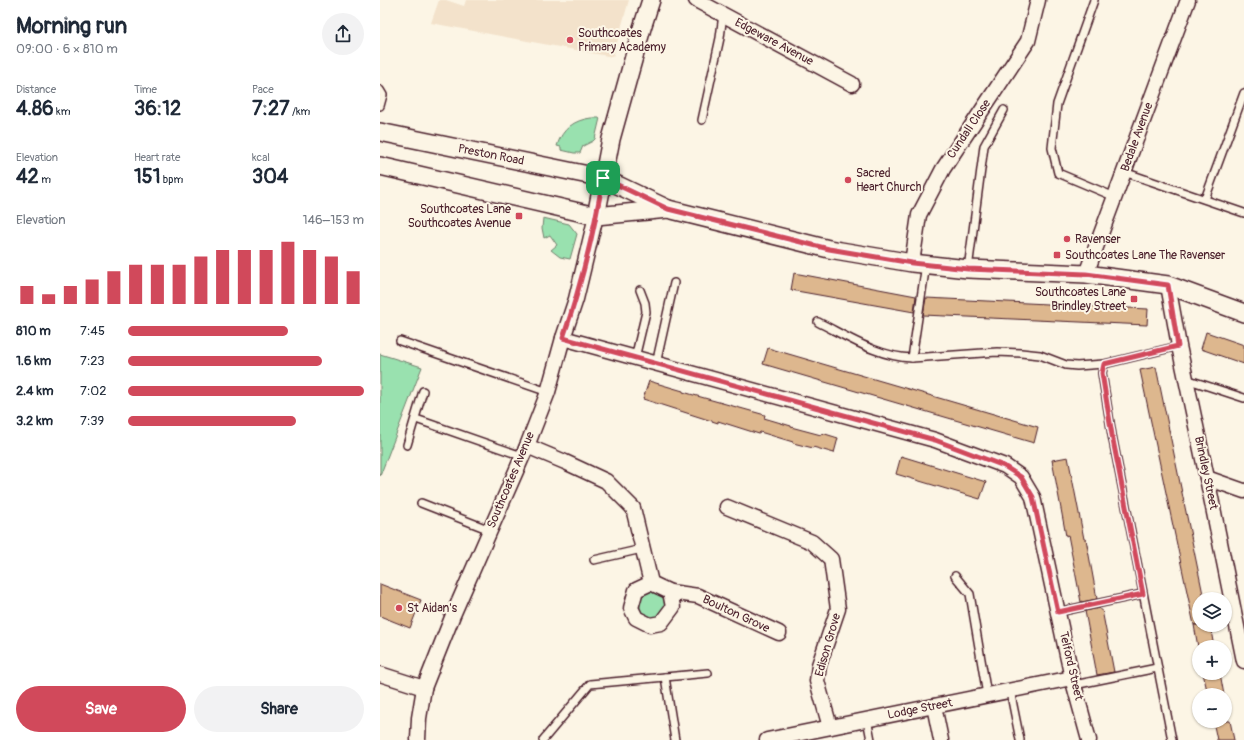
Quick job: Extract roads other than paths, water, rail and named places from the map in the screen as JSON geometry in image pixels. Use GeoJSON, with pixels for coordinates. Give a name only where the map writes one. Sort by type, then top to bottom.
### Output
{"type":"FeatureCollection","features":[{"type":"Feature","properties":{"kind":"street"},"geometry":{"type":"LineString","coordinates":[[596,216],[611,139],[651,0]]}},
{"type":"Feature","properties":{"kind":"street","name":"Edgeware Avenue"},"geometry":{"type":"LineString","coordinates":[[696,0],[852,84]]}},
{"type":"Feature","properties":{"kind":"street","name":"Cundall Close"},"geometry":{"type":"LineString","coordinates":[[919,264],[919,215],[943,169],[1028,40],[1038,0]]}},
{"type":"Feature","properties":{"kind":"street","name":"Bedale Avenue"},"geometry":{"type":"LineString","coordinates":[[1086,274],[1188,0]]}},
{"type":"Feature","properties":{"kind":"street","name":"Preston Road"},"geometry":{"type":"LineString","coordinates":[[380,132],[603,178],[668,209]]}},
{"type":"Feature","properties":{"kind":"street"},"geometry":{"type":"LineString","coordinates":[[380,166],[596,216],[668,209],[829,249],[919,264],[968,269],[1086,274],[1168,285],[1244,313]]}},
{"type":"Feature","properties":{"kind":"street","name":"Southcoates Avenue"},"geometry":{"type":"LineString","coordinates":[[418,740],[419,718],[424,688],[453,615],[548,392],[563,338],[576,299],[596,216]]}},
{"type":"Feature","properties":{"kind":"street","name":"Brindley Street"},"geometry":{"type":"LineString","coordinates":[[1168,285],[1178,346],[1207,478],[1244,661]]}},
{"type":"Feature","properties":{"kind":"street","name":"Telford Street"},"geometry":{"type":"LineString","coordinates":[[563,338],[935,440],[1004,466],[1021,477],[1033,497],[1073,681],[1089,740]]}},
{"type":"Feature","properties":{"kind":"street"},"geometry":{"type":"LineString","coordinates":[[524,451],[565,462],[606,481],[633,508],[651,583],[636,590],[631,608],[636,618],[650,625],[662,623],[673,607],[670,592]]}},
{"type":"Feature","properties":{"kind":"street"},"geometry":{"type":"LineString","coordinates":[[1207,478],[1244,491]]}},
{"type":"Feature","properties":{"kind":"street","name":"Edison Grove"},"geometry":{"type":"LineString","coordinates":[[727,507],[812,542],[831,559],[838,609],[819,665],[817,681],[830,727]]}},
{"type":"Feature","properties":{"kind":"street","name":"Boulton Grove"},"geometry":{"type":"LineString","coordinates":[[651,583],[670,592],[698,596],[779,633]]}},
{"type":"Feature","properties":{"kind":"street"},"geometry":{"type":"LineString","coordinates":[[380,674],[424,688]]}},
{"type":"Feature","properties":{"kind":"street","name":"Lodge Street"},"geometry":{"type":"LineString","coordinates":[[767,740],[792,738],[830,727],[1010,690],[1073,681]]}},
{"type":"Feature","properties":{"kind":"street"},"geometry":{"type":"LineString","coordinates":[[934,706],[941,740]]}},
{"type":"Feature","properties":{"kind":"lane"},"geometry":{"type":"LineString","coordinates":[[1094,0],[1057,104],[1052,148],[1058,173],[1115,197]]}},
{"type":"Feature","properties":{"kind":"lane"},"geometry":{"type":"LineString","coordinates":[[702,120],[720,38],[723,14]]}},
{"type":"Feature","properties":{"kind":"lane"},"geometry":{"type":"LineString","coordinates":[[380,90],[383,95],[380,106]]}},
{"type":"Feature","properties":{"kind":"lane"},"geometry":{"type":"LineString","coordinates":[[1205,199],[1244,93]]}},
{"type":"Feature","properties":{"kind":"lane"},"geometry":{"type":"LineString","coordinates":[[968,269],[984,146],[1004,110]]}},
{"type":"Feature","properties":{"kind":"lane"},"geometry":{"type":"LineString","coordinates":[[1124,172],[1244,213]]}},
{"type":"Feature","properties":{"kind":"lane"},"geometry":{"type":"LineString","coordinates":[[912,358],[919,264]]}},
{"type":"Feature","properties":{"kind":"lane"},"geometry":{"type":"LineString","coordinates":[[656,364],[674,283]]}},
{"type":"Feature","properties":{"kind":"lane"},"geometry":{"type":"LineString","coordinates":[[635,358],[646,312],[645,303],[640,290]]}},
{"type":"Feature","properties":{"kind":"lane"},"geometry":{"type":"LineString","coordinates":[[818,322],[878,352],[900,358],[997,352],[1021,353],[1040,355],[1066,365],[1078,366],[1104,364],[1178,346]]}},
{"type":"Feature","properties":{"kind":"lane"},"geometry":{"type":"LineString","coordinates":[[400,341],[548,392]]}},
{"type":"Feature","properties":{"kind":"lane"},"geometry":{"type":"LineString","coordinates":[[1104,364],[1102,373],[1112,435],[1172,740]]}},
{"type":"Feature","properties":{"kind":"lane"},"geometry":{"type":"LineString","coordinates":[[1186,379],[1244,398]]}},
{"type":"Feature","properties":{"kind":"lane"},"geometry":{"type":"LineString","coordinates":[[407,444],[416,419],[423,391]]}},
{"type":"Feature","properties":{"kind":"lane"},"geometry":{"type":"LineString","coordinates":[[416,419],[524,451]]}},
{"type":"Feature","properties":{"kind":"lane"},"geometry":{"type":"LineString","coordinates":[[421,503],[490,530]]}},
{"type":"Feature","properties":{"kind":"lane"},"geometry":{"type":"LineString","coordinates":[[594,560],[642,549]]}},
{"type":"Feature","properties":{"kind":"lane"},"geometry":{"type":"LineString","coordinates":[[955,576],[970,594],[987,695]]}},
{"type":"Feature","properties":{"kind":"lane"},"geometry":{"type":"LineString","coordinates":[[1058,612],[1143,594]]}},
{"type":"Feature","properties":{"kind":"lane"},"geometry":{"type":"LineString","coordinates":[[1073,681],[1157,668]]}},
{"type":"Feature","properties":{"kind":"lane"},"geometry":{"type":"LineString","coordinates":[[544,740],[590,684],[708,673]]}},
{"type":"Feature","properties":{"kind":"lane"},"geometry":{"type":"LineString","coordinates":[[664,677],[675,740]]}},
{"type":"Feature","properties":{"kind":"lane"},"geometry":{"type":"LineString","coordinates":[[1010,690],[1020,740]]}},
{"type":"Feature","properties":{"kind":"lane"},"geometry":{"type":"LineString","coordinates":[[867,719],[871,740]]}},
{"type":"Feature","properties":{"kind":"place","name":"Southcoates Primary Academy"},"geometry":{"type":"Point","coordinates":[570,40]}},
{"type":"Feature","properties":{"kind":"place","name":"Sacred Heart Church"},"geometry":{"type":"Point","coordinates":[848,180]}},
{"type":"Feature","properties":{"kind":"place","name":"Southcoates Lane Southcoates Avenue"},"geometry":{"type":"Point","coordinates":[519,216]}},
{"type":"Feature","properties":{"kind":"place","name":"Ravenser"},"geometry":{"type":"Point","coordinates":[1067,239]}},
{"type":"Feature","properties":{"kind":"place","name":"Southcoates Lane The Ravenser"},"geometry":{"type":"Point","coordinates":[1057,255]}},
{"type":"Feature","properties":{"kind":"place","name":"Southcoates Lane Brindley Street"},"geometry":{"type":"Point","coordinates":[1134,299]}},
{"type":"Feature","properties":{"kind":"place","name":"St Aidan's"},"geometry":{"type":"Point","coordinates":[399,608]}}]}
